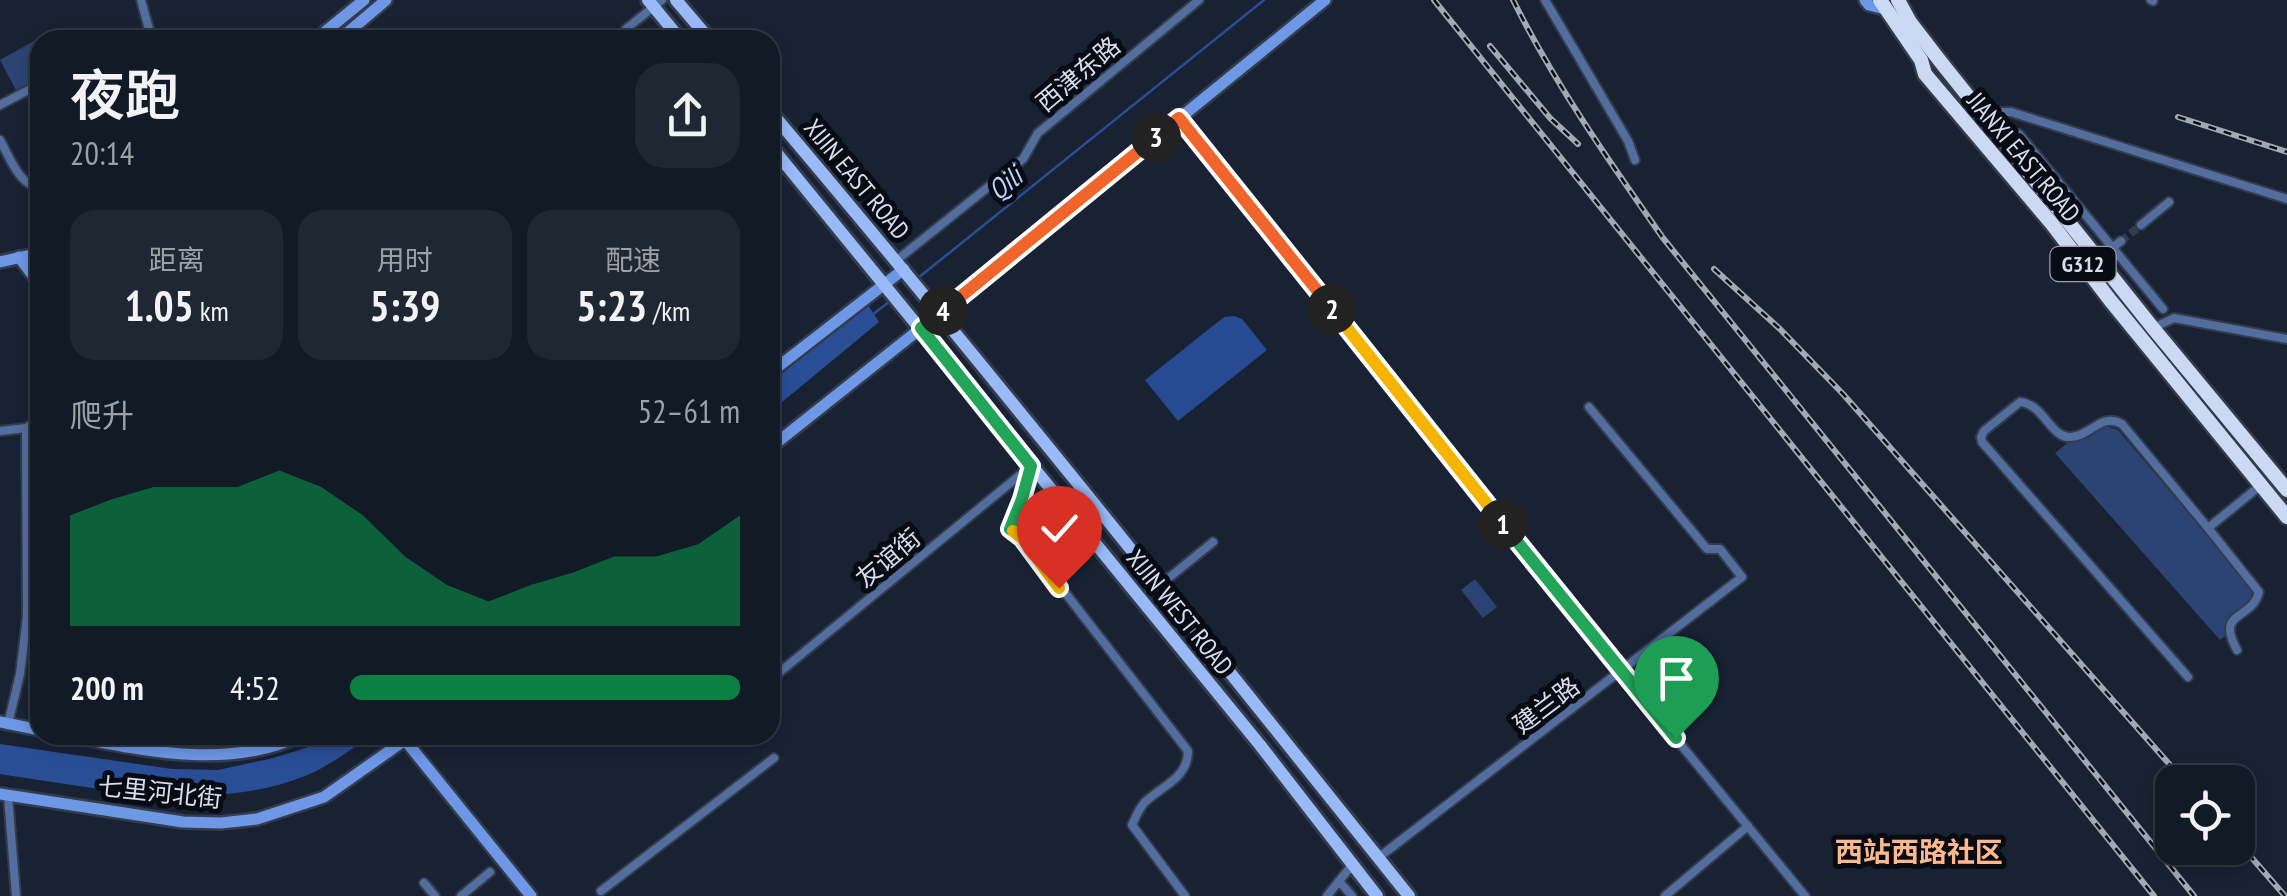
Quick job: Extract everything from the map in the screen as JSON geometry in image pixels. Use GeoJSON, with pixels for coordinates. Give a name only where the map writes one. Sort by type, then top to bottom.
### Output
{"type":"FeatureCollection","features":[{"type":"Feature","properties":{"kind":"highway","name":"JIANXI EAST ROAD"},"geometry":{"type":"LineString","coordinates":[[1887,3],[1910,22],[2287,490]]}},
{"type":"Feature","properties":{"kind":"highway","name":"JIANXI EAST ROAD"},"geometry":{"type":"LineString","coordinates":[[1887,3],[1922,60],[1926,74],[2287,517]]}},
{"type":"Feature","properties":{"kind":"main road"},"geometry":{"type":"LineString","coordinates":[[676,0],[702,30]]}},
{"type":"Feature","properties":{"kind":"main road"},"geometry":{"type":"LineString","coordinates":[[654,2],[674,30]]}},
{"type":"Feature","properties":{"kind":"main road","name":"XIJIN EAST ROAD"},"geometry":{"type":"LineString","coordinates":[[780,123],[928,298]]}},
{"type":"Feature","properties":{"kind":"main road","name":"XIJIN EAST ROAD"},"geometry":{"type":"LineString","coordinates":[[780,157],[909,313]]}},
{"type":"Feature","properties":{"kind":"main road","name":"XIJIN WEST ROAD"},"geometry":{"type":"LineString","coordinates":[[928,298],[1409,896]]}},
{"type":"Feature","properties":{"kind":"main road","name":"XIJIN WEST ROAD"},"geometry":{"type":"LineString","coordinates":[[909,313],[1377,896]]}},
{"type":"Feature","properties":{"kind":"main road"},"geometry":{"type":"LineString","coordinates":[[1035,470],[1059,458]]}},
{"type":"Feature","properties":{"kind":"street"},"geometry":{"type":"LineString","coordinates":[[141,0],[149,30]]}},
{"type":"Feature","properties":{"kind":"street"},"geometry":{"type":"LineString","coordinates":[[327,30],[364,0]]}},
{"type":"Feature","properties":{"kind":"street"},"geometry":{"type":"LineString","coordinates":[[351,30],[386,0]]}},
{"type":"Feature","properties":{"kind":"street","name":"西津东路"},"geometry":{"type":"LineString","coordinates":[[903,268],[1023,159],[1038,133],[1199,0]]}},
{"type":"Feature","properties":{"kind":"street"},"geometry":{"type":"LineString","coordinates":[[780,440],[1325,0]]}},
{"type":"Feature","properties":{"kind":"street"},"geometry":{"type":"LineString","coordinates":[[1545,0],[1628,141],[1635,160]]}},
{"type":"Feature","properties":{"kind":"street"},"geometry":{"type":"LineString","coordinates":[[1865,0],[1869,5],[1887,3]]}},
{"type":"Feature","properties":{"kind":"street"},"geometry":{"type":"LineString","coordinates":[[626,29],[654,2]]}},
{"type":"Feature","properties":{"kind":"street"},"geometry":{"type":"LineString","coordinates":[[0,106],[30,90]]}},
{"type":"Feature","properties":{"kind":"street"},"geometry":{"type":"LineString","coordinates":[[1980,112],[2011,112],[2287,199]]}},
{"type":"Feature","properties":{"kind":"street"},"geometry":{"type":"LineString","coordinates":[[1179,118],[1805,896]]}},
{"type":"Feature","properties":{"kind":"street"},"geometry":{"type":"LineString","coordinates":[[2019,134],[2117,244],[2163,309]]}},
{"type":"Feature","properties":{"kind":"street"},"geometry":{"type":"LineString","coordinates":[[0,140],[30,186]]}},
{"type":"Feature","properties":{"kind":"street"},"geometry":{"type":"LineString","coordinates":[[2141,224],[2169,202]]}},
{"type":"Feature","properties":{"kind":"street"},"geometry":{"type":"LineString","coordinates":[[2098,259],[2117,244]]}},
{"type":"Feature","properties":{"kind":"street"},"geometry":{"type":"LineString","coordinates":[[19,257],[30,251]]}},
{"type":"Feature","properties":{"kind":"street"},"geometry":{"type":"LineString","coordinates":[[0,262],[30,255]]}},
{"type":"Feature","properties":{"kind":"street"},"geometry":{"type":"LineString","coordinates":[[19,257],[30,272]]}},
{"type":"Feature","properties":{"kind":"street"},"geometry":{"type":"LineString","coordinates":[[780,366],[888,287],[903,268]]}},
{"type":"Feature","properties":{"kind":"street"},"geometry":{"type":"LineString","coordinates":[[2154,328],[2174,318],[2287,338]]}},
{"type":"Feature","properties":{"kind":"street"},"geometry":{"type":"LineString","coordinates":[[2188,677],[1982,442],[1984,431],[2020,402],[2034,405],[2064,436],[2072,438],[2105,420],[2122,424],[2259,592],[2258,599],[2229,628],[2238,650]]}},
{"type":"Feature","properties":{"kind":"street","name":"建兰路"},"geometry":{"type":"LineString","coordinates":[[1378,858],[1742,577],[1720,549],[1708,549],[1589,407]]}},
{"type":"Feature","properties":{"kind":"street"},"geometry":{"type":"LineString","coordinates":[[0,431],[30,425]]}},
{"type":"Feature","properties":{"kind":"street"},"geometry":{"type":"LineString","coordinates":[[26,428],[27,617],[20,674],[4,723],[30,728]]}},
{"type":"Feature","properties":{"kind":"street"},"geometry":{"type":"LineString","coordinates":[[1035,470],[1010,529],[1022,538],[1188,751],[1184,770],[1142,805],[1132,824],[1185,896]]}},
{"type":"Feature","properties":{"kind":"street","name":"友谊街"},"geometry":{"type":"LineString","coordinates":[[780,672],[1035,470]]}},
{"type":"Feature","properties":{"kind":"street"},"geometry":{"type":"LineString","coordinates":[[2208,528],[2261,485]]}},
{"type":"Feature","properties":{"kind":"street"},"geometry":{"type":"LineString","coordinates":[[1160,585],[1213,542]]}},
{"type":"Feature","properties":{"kind":"street","name":"七里河北街"},"geometry":{"type":"LineString","coordinates":[[116,745],[161,754],[194,755],[269,745]]}},
{"type":"Feature","properties":{"kind":"street","name":"七里河北街"},"geometry":{"type":"LineString","coordinates":[[4,795],[183,822],[256,819],[324,797],[395,745]]}},
{"type":"Feature","properties":{"kind":"street"},"geometry":{"type":"LineString","coordinates":[[412,745],[531,896]]}},
{"type":"Feature","properties":{"kind":"street"},"geometry":{"type":"LineString","coordinates":[[601,891],[774,758]]}},
{"type":"Feature","properties":{"kind":"street"},"geometry":{"type":"LineString","coordinates":[[4,795],[16,896]]}},
{"type":"Feature","properties":{"kind":"street"},"geometry":{"type":"LineString","coordinates":[[1665,896],[1748,826]]}},
{"type":"Feature","properties":{"kind":"street"},"geometry":{"type":"LineString","coordinates":[[1327,896],[1352,865]]}},
{"type":"Feature","properties":{"kind":"street"},"geometry":{"type":"LineString","coordinates":[[461,896],[490,872]]}},
{"type":"Feature","properties":{"kind":"street"},"geometry":{"type":"LineString","coordinates":[[1340,881],[1352,896]]}},
{"type":"Feature","properties":{"kind":"street"},"geometry":{"type":"LineString","coordinates":[[424,883],[435,896]]}},
{"type":"Feature","properties":{"kind":"shaded area"},"geometry":{"type":"Polygon","coordinates":[[[30,43],[30,85],[17,92],[0,60],[30,43]]]}},
{"type":"Feature","properties":{"kind":"shaded area"},"geometry":{"type":"Polygon","coordinates":[[[868,305],[879,322],[780,404],[780,375],[868,305]]]}},
{"type":"Feature","properties":{"kind":"shaded area"},"geometry":{"type":"Polygon","coordinates":[[[1224,317],[1242,319],[1267,350],[1178,421],[1145,380],[1224,317]]]}},
{"type":"Feature","properties":{"kind":"shaded area"},"geometry":{"type":"Polygon","coordinates":[[[2093,422],[2118,430],[2252,588],[2251,599],[2228,619],[2225,636],[2220,640],[2055,453],[2093,422]]]}},
{"type":"Feature","properties":{"kind":"shaded area"},"geometry":{"type":"Polygon","coordinates":[[[1475,579],[1497,607],[1483,618],[1461,590],[1475,579]]]}},
{"type":"Feature","properties":{"kind":"shaded area"},"geometry":{"type":"Polygon","coordinates":[[[0,744],[172,769],[218,770],[309,747],[357,745],[305,776],[232,793],[114,791],[0,774],[0,744]]]}},
{"type":"Feature","properties":{"kind":"waterway","name":"Qili"},"geometry":{"type":"LineString","coordinates":[[918,278],[1264,0]]}},
{"type":"Feature","properties":{"kind":"waterway","name":"Qili"},"geometry":{"type":"LineString","coordinates":[[872,315],[889,302]]}},
{"type":"Feature","properties":{"kind":"tunnel"},"geometry":{"type":"LineString","coordinates":[[2121,241],[2141,225]]}},
{"type":"Feature","properties":{"kind":"railway"},"geometry":{"type":"LineString","coordinates":[[1434,0],[2154,896]]}},
{"type":"Feature","properties":{"kind":"railway"},"geometry":{"type":"LineString","coordinates":[[1513,0],[1565,92],[1663,238],[2194,896]]}},
{"type":"Feature","properties":{"kind":"railway"},"geometry":{"type":"LineString","coordinates":[[1490,46],[1550,118],[1578,144]]}},
{"type":"Feature","properties":{"kind":"railway"},"geometry":{"type":"LineString","coordinates":[[2178,117],[2287,152]]}},
{"type":"Feature","properties":{"kind":"railway"},"geometry":{"type":"LineString","coordinates":[[1714,269],[1843,394],[2170,765]]}},
{"type":"Feature","properties":{"kind":"railway"},"geometry":{"type":"LineString","coordinates":[[2255,862],[2285,896]]}},
{"type":"Feature","properties":{"kind":"district","name":"西站西路社区"},"geometry":{"type":"Point","coordinates":[1919,852]}},
{"type":"Feature","properties":{"kind":"route"},"geometry":{"type":"LineString","coordinates":[[1059,588],[1022,538],[1010,529],[1031,466],[921,328],[1179,118],[1676,738]]}}]}
